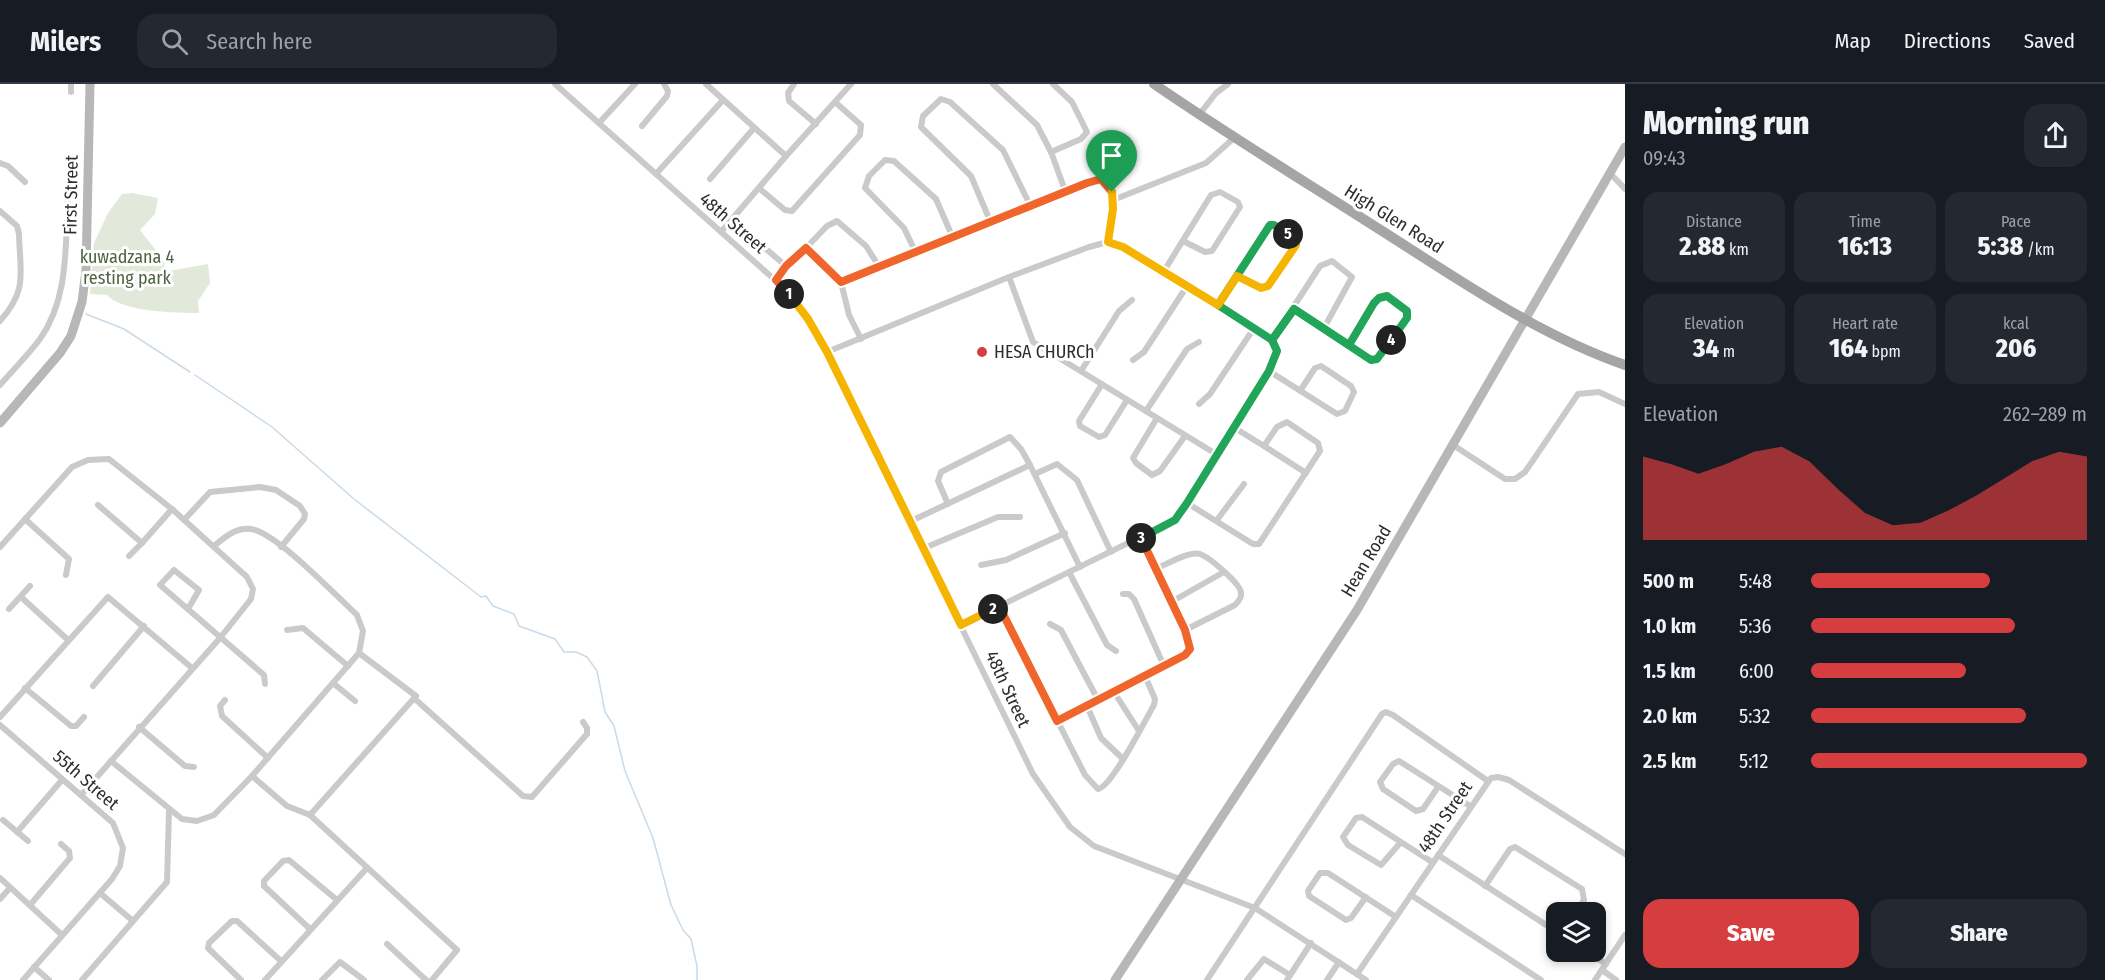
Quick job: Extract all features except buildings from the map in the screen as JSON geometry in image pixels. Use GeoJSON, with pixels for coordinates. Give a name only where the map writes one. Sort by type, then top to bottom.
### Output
{"type":"FeatureCollection","features":[{"type":"Feature","properties":{"kind":"main road","name":"High Glen Road"},"geometry":{"type":"LineString","coordinates":[[1154,84],[1234,138],[1525,320],[1592,353],[1625,365]]}},
{"type":"Feature","properties":{"kind":"street"},"geometry":{"type":"LineString","coordinates":[[71,84],[71,92]]}},
{"type":"Feature","properties":{"kind":"street","name":"First Street"},"geometry":{"type":"LineString","coordinates":[[0,423],[67,343],[82,302],[86,270],[90,84]]}},
{"type":"Feature","properties":{"kind":"street","name":"48th Street"},"geometry":{"type":"LineString","coordinates":[[555,84],[776,280],[801,308],[827,352],[1032,774],[1070,827],[1094,846],[1255,908],[1366,980]]}},
{"type":"Feature","properties":{"kind":"street"},"geometry":{"type":"LineString","coordinates":[[599,123],[634,84]]}},
{"type":"Feature","properties":{"kind":"street"},"geometry":{"type":"LineString","coordinates":[[642,126],[667,96],[668,91],[664,84]]}},
{"type":"Feature","properties":{"kind":"street"},"geometry":{"type":"LineString","coordinates":[[706,84],[786,156]]}},
{"type":"Feature","properties":{"kind":"street"},"geometry":{"type":"LineString","coordinates":[[795,84],[788,93],[789,100],[816,124]]}},
{"type":"Feature","properties":{"kind":"street"},"geometry":{"type":"LineString","coordinates":[[721,232],[851,84]]}},
{"type":"Feature","properties":{"kind":"street"},"geometry":{"type":"LineString","coordinates":[[993,84],[1037,125],[1052,152],[1066,193]]}},
{"type":"Feature","properties":{"kind":"street"},"geometry":{"type":"LineString","coordinates":[[1052,152],[1081,139],[1087,132],[1072,102],[1053,84]]}},
{"type":"Feature","properties":{"kind":"street"},"geometry":{"type":"LineString","coordinates":[[1199,115],[1216,93],[1228,84]]}},
{"type":"Feature","properties":{"kind":"street"},"geometry":{"type":"LineString","coordinates":[[991,223],[971,176],[921,127],[923,116],[941,99],[950,102],[999,145],[1031,207]]}},
{"type":"Feature","properties":{"kind":"street"},"geometry":{"type":"LineString","coordinates":[[656,174],[723,100]]}},
{"type":"Feature","properties":{"kind":"street"},"geometry":{"type":"LineString","coordinates":[[760,189],[785,210],[792,211],[860,135],[861,125],[835,102]]}},
{"type":"Feature","properties":{"kind":"street"},"geometry":{"type":"LineString","coordinates":[[710,179],[754,128]]}},
{"type":"Feature","properties":{"kind":"street"},"geometry":{"type":"LineString","coordinates":[[1113,200],[1206,163],[1234,138]]}},
{"type":"Feature","properties":{"kind":"street","name":"Hean Road"},"geometry":{"type":"LineString","coordinates":[[1115,980],[1357,610],[1609,171],[1625,147]]}},
{"type":"Feature","properties":{"kind":"street"},"geometry":{"type":"LineString","coordinates":[[916,253],[904,228],[865,188],[869,176],[885,160],[894,161],[936,199],[953,238]]}},
{"type":"Feature","properties":{"kind":"street"},"geometry":{"type":"LineString","coordinates":[[0,163],[8,166],[25,182]]}},
{"type":"Feature","properties":{"kind":"street"},"geometry":{"type":"LineString","coordinates":[[1609,171],[1625,189]]}},
{"type":"Feature","properties":{"kind":"street"},"geometry":{"type":"LineString","coordinates":[[841,282],[1101,179],[1108,185],[1113,200],[1108,242]]}},
{"type":"Feature","properties":{"kind":"street"},"geometry":{"type":"LineString","coordinates":[[0,385],[39,340],[58,303],[62,285],[68,199],[66,188]]}},
{"type":"Feature","properties":{"kind":"street"},"geometry":{"type":"LineString","coordinates":[[1164,271],[1183,241],[1214,193],[1220,192],[1238,202],[1240,207],[1212,251],[1205,252],[1183,241]]}},
{"type":"Feature","properties":{"kind":"street"},"geometry":{"type":"LineString","coordinates":[[0,211],[17,226],[21,288],[14,306],[0,321]]}},
{"type":"Feature","properties":{"kind":"street"},"geometry":{"type":"LineString","coordinates":[[732,220],[786,266]]}},
{"type":"Feature","properties":{"kind":"street"},"geometry":{"type":"LineString","coordinates":[[776,280],[786,266],[827,226],[837,221],[866,246],[880,268]]}},
{"type":"Feature","properties":{"kind":"street"},"geometry":{"type":"LineString","coordinates":[[1218,305],[1270,225],[1274,225],[1296,240],[1296,245],[1266,288],[1261,288],[1237,276]]}},
{"type":"Feature","properties":{"kind":"street"},"geometry":{"type":"LineString","coordinates":[[827,352],[1008,277],[1108,242],[1123,247],[1164,271],[1272,340],[1277,351],[1269,371],[1175,520],[961,625]]}},
{"type":"Feature","properties":{"kind":"street"},"geometry":{"type":"LineString","coordinates":[[806,248],[841,282],[849,315],[861,339]]}},
{"type":"Feature","properties":{"kind":"street"},"geometry":{"type":"LineString","coordinates":[[1272,340],[1320,266],[1332,261],[1352,277],[1324,327]]}},
{"type":"Feature","properties":{"kind":"street"},"geometry":{"type":"LineString","coordinates":[[1008,277],[1033,342],[1216,454]]}},
{"type":"Feature","properties":{"kind":"street"},"geometry":{"type":"LineString","coordinates":[[1132,360],[1144,352],[1187,286]]}},
{"type":"Feature","properties":{"kind":"street"},"geometry":{"type":"LineString","coordinates":[[1294,309],[1349,345],[1375,360],[1406,320],[1407,309],[1387,296],[1379,298],[1349,345]]}},
{"type":"Feature","properties":{"kind":"street"},"geometry":{"type":"LineString","coordinates":[[1081,371],[1119,311],[1132,300]]}},
{"type":"Feature","properties":{"kind":"street"},"geometry":{"type":"LineString","coordinates":[[1199,404],[1210,394],[1254,328]]}},
{"type":"Feature","properties":{"kind":"street"},"geometry":{"type":"LineString","coordinates":[[1146,411],[1187,349],[1199,342]]}},
{"type":"Feature","properties":{"kind":"street"},"geometry":{"type":"LineString","coordinates":[[1269,371],[1300,391],[1339,414],[1345,411],[1354,392],[1351,386],[1321,366],[1315,368],[1300,391]]}},
{"type":"Feature","properties":{"kind":"street"},"geometry":{"type":"LineString","coordinates":[[1102,384],[1079,421],[1080,426],[1099,437],[1105,435],[1127,400]]}},
{"type":"Feature","properties":{"kind":"street"},"geometry":{"type":"LineString","coordinates":[[1453,445],[1505,479],[1515,479],[1525,472],[1578,394],[1599,392],[1625,404]]}},
{"type":"Feature","properties":{"kind":"street"},"geometry":{"type":"LineString","coordinates":[[1157,418],[1133,458],[1152,475],[1160,471],[1185,436]]}},
{"type":"Feature","properties":{"kind":"street"},"geometry":{"type":"LineString","coordinates":[[1187,503],[1253,544],[1261,544],[1320,447],[1290,423],[1283,422],[1264,446]]}},
{"type":"Feature","properties":{"kind":"street"},"geometry":{"type":"LineString","coordinates":[[1233,428],[1306,473]]}},
{"type":"Feature","properties":{"kind":"street"},"geometry":{"type":"LineString","coordinates":[[948,504],[938,481],[941,472],[1010,437],[1021,449],[1035,474],[1080,567]]}},
{"type":"Feature","properties":{"kind":"street"},"geometry":{"type":"LineString","coordinates":[[0,548],[72,467],[97,458],[116,462],[172,509],[248,576],[253,589],[251,599],[220,638],[81,795]]}},
{"type":"Feature","properties":{"kind":"street"},"geometry":{"type":"LineString","coordinates":[[1035,474],[1057,464],[1071,473],[1077,480],[1110,552]]}},
{"type":"Feature","properties":{"kind":"street"},"geometry":{"type":"LineString","coordinates":[[909,522],[1030,465]]}},
{"type":"Feature","properties":{"kind":"street"},"geometry":{"type":"LineString","coordinates":[[1217,520],[1244,484]]}},
{"type":"Feature","properties":{"kind":"street"},"geometry":{"type":"LineString","coordinates":[[184,520],[206,496],[215,490],[269,487],[300,506],[305,514],[304,519],[281,547]]}},
{"type":"Feature","properties":{"kind":"street"},"geometry":{"type":"LineString","coordinates":[[98,505],[142,543]]}},
{"type":"Feature","properties":{"kind":"street"},"geometry":{"type":"LineString","coordinates":[[129,556],[172,509]]}},
{"type":"Feature","properties":{"kind":"street"},"geometry":{"type":"LineString","coordinates":[[922,549],[998,517],[1020,517]]}},
{"type":"Feature","properties":{"kind":"street"},"geometry":{"type":"LineString","coordinates":[[25,519],[69,559],[66,575]]}},
{"type":"Feature","properties":{"kind":"street"},"geometry":{"type":"LineString","coordinates":[[111,760],[169,810],[190,821],[209,818],[252,776],[359,654],[363,631],[357,615],[281,547],[260,532],[250,529],[228,534],[214,546]]}},
{"type":"Feature","properties":{"kind":"street"},"geometry":{"type":"LineString","coordinates":[[981,565],[1006,560],[1065,533]]}},
{"type":"Feature","properties":{"kind":"street"},"geometry":{"type":"LineString","coordinates":[[1057,721],[1188,653],[1190,641],[1140,539]]}},
{"type":"Feature","properties":{"kind":"street"},"geometry":{"type":"LineString","coordinates":[[1155,569],[1197,554],[1204,556],[1224,572],[1240,589],[1238,601],[1185,630]]}},
{"type":"Feature","properties":{"kind":"street"},"geometry":{"type":"LineString","coordinates":[[188,609],[199,590],[174,570],[160,585],[264,675],[265,684]]}},
{"type":"Feature","properties":{"kind":"street"},"geometry":{"type":"LineString","coordinates":[[1069,572],[1107,645],[1116,651]]}},
{"type":"Feature","properties":{"kind":"street"},"geometry":{"type":"LineString","coordinates":[[1171,602],[1224,572]]}},
{"type":"Feature","properties":{"kind":"street"},"geometry":{"type":"LineString","coordinates":[[9,609],[30,586]]}},
{"type":"Feature","properties":{"kind":"street"},"geometry":{"type":"LineString","coordinates":[[1123,594],[1129,594],[1134,599],[1164,666]]}},
{"type":"Feature","properties":{"kind":"street"},"geometry":{"type":"LineString","coordinates":[[21,597],[68,640]]}},
{"type":"Feature","properties":{"kind":"street"},"geometry":{"type":"LineString","coordinates":[[0,717],[108,597],[192,668]]}},
{"type":"Feature","properties":{"kind":"street"},"geometry":{"type":"LineString","coordinates":[[999,606],[1084,775],[1098,789],[1105,786],[1123,759],[1155,702],[1145,676]]}},
{"type":"Feature","properties":{"kind":"street"},"geometry":{"type":"LineString","coordinates":[[1050,624],[1061,630],[1098,700]]}},
{"type":"Feature","properties":{"kind":"street"},"geometry":{"type":"LineString","coordinates":[[93,686],[144,626]]}},
{"type":"Feature","properties":{"kind":"street"},"geometry":{"type":"LineString","coordinates":[[287,630],[303,628],[348,666]]}},
{"type":"Feature","properties":{"kind":"street"},"geometry":{"type":"LineString","coordinates":[[359,654],[415,695],[415,699],[523,796],[532,797],[587,734],[588,728],[583,722]]}},
{"type":"Feature","properties":{"kind":"street"},"geometry":{"type":"LineString","coordinates":[[333,683],[355,701]]}},
{"type":"Feature","properties":{"kind":"street"},"geometry":{"type":"LineString","coordinates":[[26,688],[70,726],[76,726],[84,717]]}},
{"type":"Feature","properties":{"kind":"street"},"geometry":{"type":"LineString","coordinates":[[1114,692],[1139,732]]}},
{"type":"Feature","properties":{"kind":"street"},"geometry":{"type":"LineString","coordinates":[[310,815],[415,699]]}},
{"type":"Feature","properties":{"kind":"street"},"geometry":{"type":"LineString","coordinates":[[225,700],[220,706],[222,716],[268,758]]}},
{"type":"Feature","properties":{"kind":"street"},"geometry":{"type":"LineString","coordinates":[[1087,706],[1104,743],[1123,759]]}},
{"type":"Feature","properties":{"kind":"street"},"geometry":{"type":"LineString","coordinates":[[1208,980],[1382,714],[1386,712],[1393,715],[1488,780]]}},
{"type":"Feature","properties":{"kind":"street","name":"55th Street"},"geometry":{"type":"LineString","coordinates":[[0,725],[113,823],[123,842],[120,866],[23,980]]}},
{"type":"Feature","properties":{"kind":"street"},"geometry":{"type":"LineString","coordinates":[[139,727],[185,766],[194,767]]}},
{"type":"Feature","properties":{"kind":"street"},"geometry":{"type":"LineString","coordinates":[[1438,787],[1423,809],[1416,811],[1383,789],[1380,782],[1393,764],[1399,761],[1470,806]]}},
{"type":"Feature","properties":{"kind":"street"},"geometry":{"type":"LineString","coordinates":[[252,776],[287,806],[310,815],[457,950],[432,980]]}},
{"type":"Feature","properties":{"kind":"street","name":"48th Street"},"geometry":{"type":"LineString","coordinates":[[1357,974],[1488,780],[1498,777],[1509,780],[1625,854]]}},
{"type":"Feature","properties":{"kind":"street"},"geometry":{"type":"LineString","coordinates":[[17,832],[62,780]]}},
{"type":"Feature","properties":{"kind":"street"},"geometry":{"type":"LineString","coordinates":[[82,980],[167,882],[169,810]]}},
{"type":"Feature","properties":{"kind":"street"},"geometry":{"type":"LineString","coordinates":[[1401,842],[1387,862],[1381,865],[1348,845],[1343,837],[1359,817],[1401,842],[1432,862]]}},
{"type":"Feature","properties":{"kind":"street"},"geometry":{"type":"LineString","coordinates":[[3,820],[28,841]]}},
{"type":"Feature","properties":{"kind":"street"},"geometry":{"type":"LineString","coordinates":[[30,904],[70,858],[69,851],[61,844]]}},
{"type":"Feature","properties":{"kind":"street"},"geometry":{"type":"LineString","coordinates":[[1485,886],[1510,849],[1515,847],[1582,889],[1582,902]]}},
{"type":"Feature","properties":{"kind":"street"},"geometry":{"type":"LineString","coordinates":[[1438,855],[1546,925]]}},
{"type":"Feature","properties":{"kind":"street"},"geometry":{"type":"LineString","coordinates":[[310,929],[264,886],[264,881],[283,861],[289,860],[337,900]]}},
{"type":"Feature","properties":{"kind":"street"},"geometry":{"type":"LineString","coordinates":[[265,980],[367,868]]}},
{"type":"Feature","properties":{"kind":"street"},"geometry":{"type":"LineString","coordinates":[[1366,897],[1351,918],[1346,920],[1309,896],[1308,891],[1320,873],[1326,872],[1366,897],[1396,917]]}},
{"type":"Feature","properties":{"kind":"street"},"geometry":{"type":"LineString","coordinates":[[0,879],[62,935]]}},
{"type":"Feature","properties":{"kind":"street"},"geometry":{"type":"LineString","coordinates":[[0,899],[10,888]]}},
{"type":"Feature","properties":{"kind":"street"},"geometry":{"type":"LineString","coordinates":[[99,893],[133,921]]}},
{"type":"Feature","properties":{"kind":"street"},"geometry":{"type":"LineString","coordinates":[[1411,895],[1541,980]]}},
{"type":"Feature","properties":{"kind":"street"},"geometry":{"type":"LineString","coordinates":[[241,980],[208,948],[209,943],[232,921],[237,921],[281,962]]}},
{"type":"Feature","properties":{"kind":"street"},"geometry":{"type":"LineString","coordinates":[[1595,980],[1625,935]]}},
{"type":"Feature","properties":{"kind":"street"},"geometry":{"type":"LineString","coordinates":[[1247,980],[1264,959],[1288,977],[1311,943]]}},
{"type":"Feature","properties":{"kind":"street"},"geometry":{"type":"LineString","coordinates":[[387,944],[426,980]]}},
{"type":"Feature","properties":{"kind":"street"},"geometry":{"type":"LineString","coordinates":[[322,980],[340,962],[364,980]]}},
{"type":"Feature","properties":{"kind":"street"},"geometry":{"type":"LineString","coordinates":[[1327,980],[1339,962]]}},
{"type":"Feature","properties":{"kind":"street"},"geometry":{"type":"LineString","coordinates":[[1598,962],[1616,980]]}},
{"type":"Feature","properties":{"kind":"street"},"geometry":{"type":"LineString","coordinates":[[34,967],[49,980]]}},
{"type":"Feature","properties":{"kind":"green space","name":"kuwadzana 4 resting park"},"geometry":{"type":"Polygon","coordinates":[[[132,193],[158,198],[155,214],[140,230],[165,262],[163,272],[208,264],[210,283],[198,301],[199,313],[164,312],[137,308],[114,301],[107,295],[90,294],[94,243],[108,213],[122,194],[132,193]]]}},
{"type":"Feature","properties":{"kind":"waterway"},"geometry":{"type":"LineString","coordinates":[[86,314],[124,329],[190,372]]}},
{"type":"Feature","properties":{"kind":"waterway"},"geometry":{"type":"LineString","coordinates":[[195,375],[272,427],[354,499],[481,597],[486,596],[493,606],[514,614],[519,626],[555,639],[564,652],[576,652],[587,657],[597,671],[605,712],[614,726],[625,771],[653,838],[671,905],[683,930],[691,939],[697,966],[697,980]]}},
{"type":"Feature","properties":{"kind":"place","name":"HESA CHURCh"},"geometry":{"type":"Point","coordinates":[982,352]}},
{"type":"Feature","properties":{"kind":"route"},"geometry":{"type":"LineString","coordinates":[[1112,192],[1105,182],[1101,179],[1096,180],[841,282],[806,248],[786,266],[776,280],[801,308],[827,352],[961,625],[999,606],[1057,721],[1188,653],[1190,641],[1140,539],[1175,520],[1179,515],[1269,371],[1277,351],[1272,340],[1294,309],[1371,360],[1377,359],[1407,318],[1407,309],[1387,296],[1382,296],[1374,303],[1349,345],[1294,309],[1272,340],[1218,305],[1270,225],[1274,225],[1294,238],[1296,245],[1266,288],[1263,289],[1237,276],[1218,305],[1123,247],[1108,242],[1112,222],[1112,192]]}}]}
